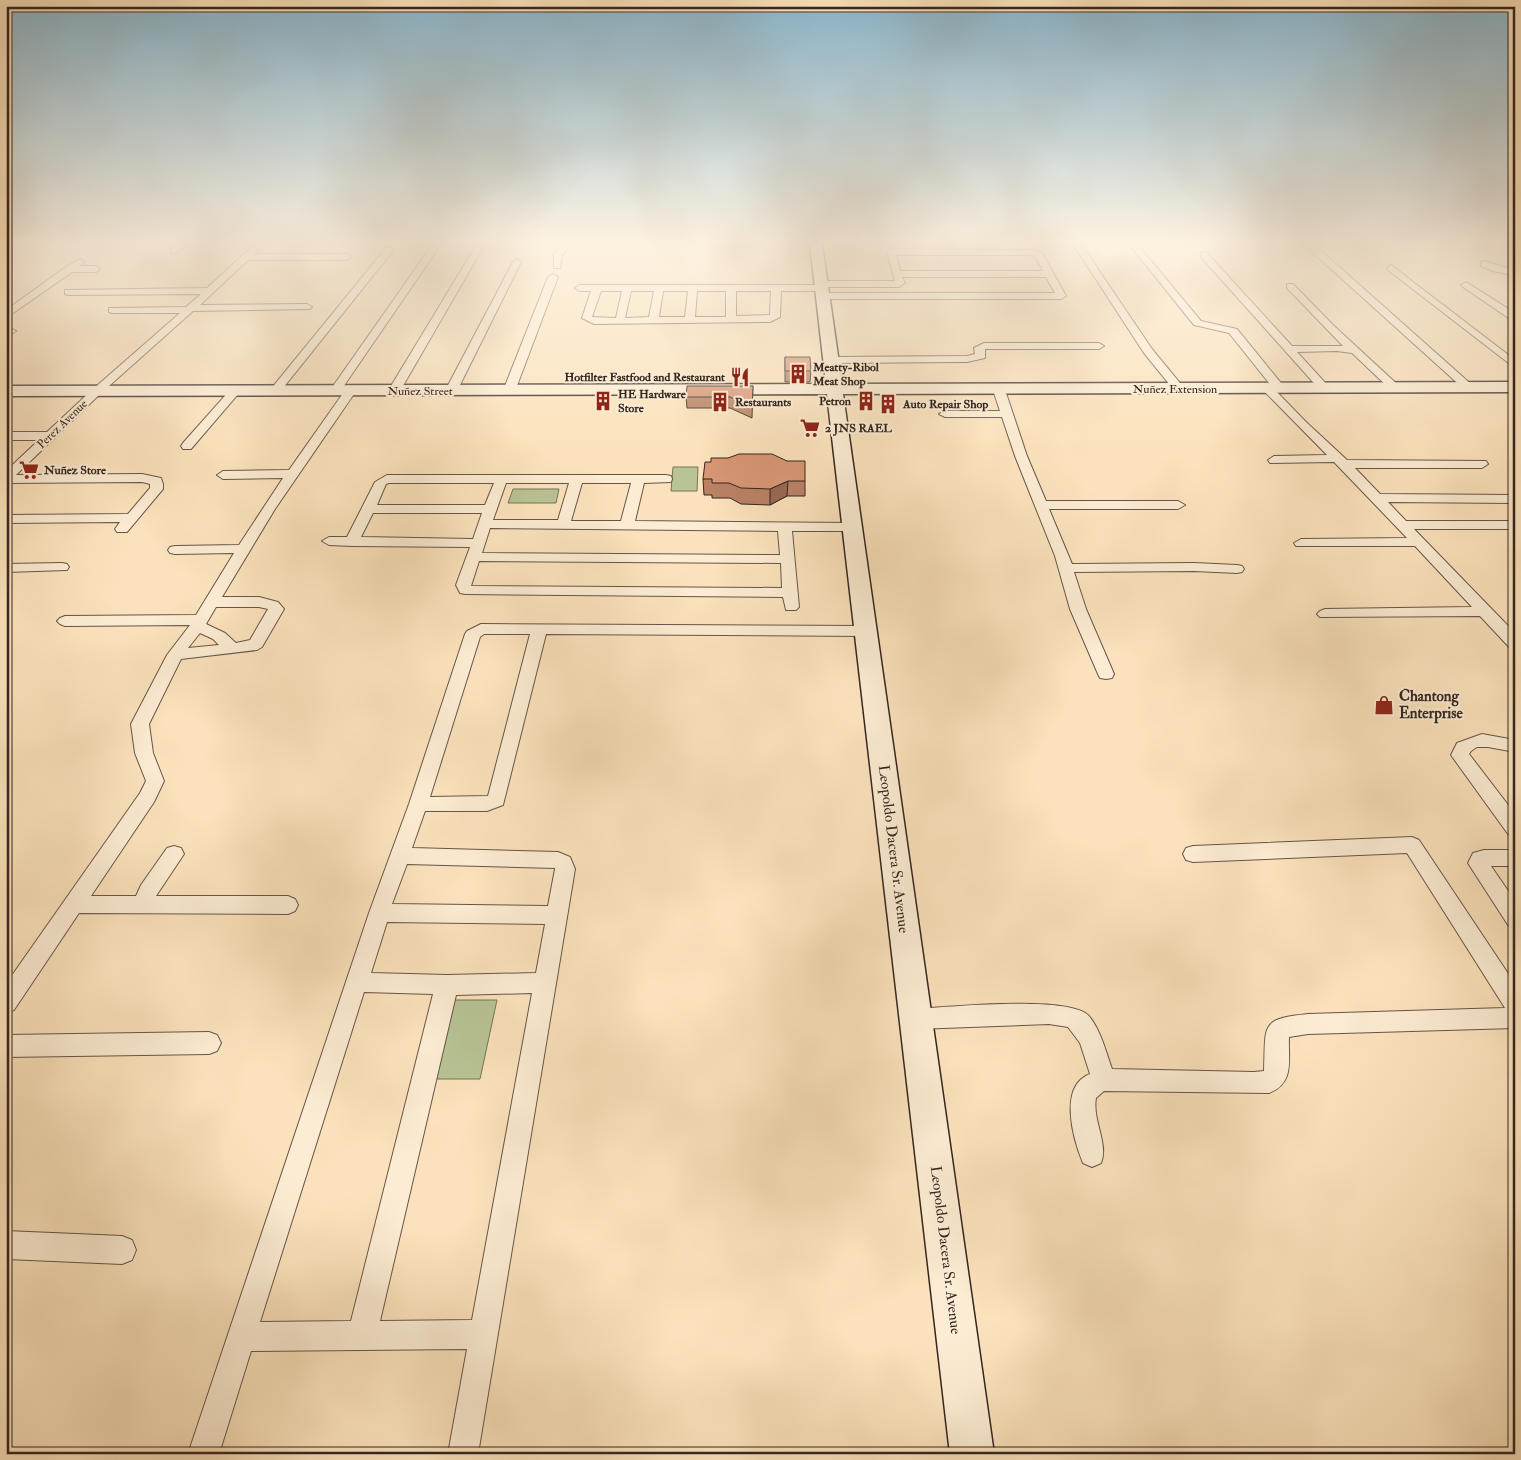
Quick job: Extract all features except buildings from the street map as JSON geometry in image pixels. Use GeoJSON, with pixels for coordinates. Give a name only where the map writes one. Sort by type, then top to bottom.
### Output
{"type":"FeatureCollection","features":[{"type":"Feature","properties":{"kind":"street","name":"Perez Avenue"},"geometry":{"type":"LineString","coordinates":[[6,478],[96,392],[186,312]]}},
{"type":"Feature","properties":{"kind":"street"},"geometry":{"type":"LineString","coordinates":[[275,391],[339,312]]}},
{"type":"Feature","properties":{"kind":"street"},"geometry":{"type":"LineString","coordinates":[[6,1003],[147,797],[155,782],[144,753],[140,724],[175,655],[198,623],[342,391],[393,312]]}},
{"type":"Feature","properties":{"kind":"street"},"geometry":{"type":"LineString","coordinates":[[394,391],[441,312]]}},
{"type":"Feature","properties":{"kind":"street"},"geometry":{"type":"LineString","coordinates":[[451,391],[491,312]]}},
{"type":"Feature","properties":{"kind":"street"},"geometry":{"type":"LineString","coordinates":[[509,391],[539,312]]}},
{"type":"Feature","properties":{"kind":"street"},"geometry":{"type":"LineString","coordinates":[[589,312],[587,318],[594,321],[773,319],[775,312]]}},
{"type":"Feature","properties":{"kind":"street"},"geometry":{"type":"LineString","coordinates":[[620,320],[622,312]]}},
{"type":"Feature","properties":{"kind":"street"},"geometry":{"type":"LineString","coordinates":[[654,320],[655,312]]}},
{"type":"Feature","properties":{"kind":"street"},"geometry":{"type":"LineString","coordinates":[[690,320],[691,312]]}},
{"type":"Feature","properties":{"kind":"street"},"geometry":{"type":"LineString","coordinates":[[732,312],[732,320]]}},
{"type":"Feature","properties":{"kind":"street","name":"Leopoldo Dacera Sr. Avenue"},"geometry":{"type":"LineString","coordinates":[[824,312],[972,1454]]}},
{"type":"Feature","properties":{"kind":"street"},"geometry":{"type":"LineString","coordinates":[[1122,312],[1148,352],[1178,388]]}},
{"type":"Feature","properties":{"kind":"street"},"geometry":{"type":"LineString","coordinates":[[1189,312],[1198,323],[1233,331],[1273,388],[1515,643]]}},
{"type":"Feature","properties":{"kind":"street"},"geometry":{"type":"LineString","coordinates":[[1256,312],[1324,388]]}},
{"type":"Feature","properties":{"kind":"street"},"geometry":{"type":"LineString","coordinates":[[1317,312],[1394,387]]}},
{"type":"Feature","properties":{"kind":"street"},"geometry":{"type":"LineString","coordinates":[[1384,312],[1468,387]]}},
{"type":"Feature","properties":{"kind":"street"},"geometry":{"type":"LineString","coordinates":[[1447,312],[1515,365]]}},
{"type":"Feature","properties":{"kind":"street"},"geometry":{"type":"LineString","coordinates":[[6,329],[11,331],[6,335]]}},
{"type":"Feature","properties":{"kind":"street"},"geometry":{"type":"LineString","coordinates":[[830,360],[967,359],[980,356],[979,348],[984,346],[1099,346]]}},
{"type":"Feature","properties":{"kind":"street"},"geometry":{"type":"LineString","coordinates":[[1289,349],[1337,348],[1356,351]]}},
{"type":"Feature","properties":{"kind":"street","name":"Nuñez Extension"},"geometry":{"type":"LineString","coordinates":[[834,389],[1515,387]]}},
{"type":"Feature","properties":{"kind":"street","name":"Nuñez Street"},"geometry":{"type":"LineString","coordinates":[[6,391],[834,389]]}},
{"type":"Feature","properties":{"kind":"street"},"geometry":{"type":"LineString","coordinates":[[999,390],[1021,456],[1066,568],[1078,609],[1106,674]]}},
{"type":"Feature","properties":{"kind":"street"},"geometry":{"type":"LineString","coordinates":[[187,446],[235,391]]}},
{"type":"Feature","properties":{"kind":"street"},"geometry":{"type":"LineString","coordinates":[[945,414],[1007,414]]}},
{"type":"Feature","properties":{"kind":"street"},"geometry":{"type":"LineString","coordinates":[[6,436],[50,436]]}},
{"type":"Feature","properties":{"kind":"street"},"geometry":{"type":"LineString","coordinates":[[1274,460],[1482,464]]}},
{"type":"Feature","properties":{"kind":"street"},"geometry":{"type":"LineString","coordinates":[[223,475],[292,474]]}},
{"type":"Feature","properties":{"kind":"street"},"geometry":{"type":"LineString","coordinates":[[6,478],[142,478],[156,481],[158,484],[156,489],[122,529]]}},
{"type":"Feature","properties":{"kind":"street"},"geometry":{"type":"LineString","coordinates":[[352,542],[381,482],[387,479],[666,479]]}},
{"type":"Feature","properties":{"kind":"street"},"geometry":{"type":"LineString","coordinates":[[563,525],[577,479]]}},
{"type":"Feature","properties":{"kind":"street"},"geometry":{"type":"LineString","coordinates":[[627,525],[638,479]]}},
{"type":"Feature","properties":{"kind":"street"},"geometry":{"type":"LineString","coordinates":[[501,480],[463,585],[468,591],[790,600],[786,526]]}},
{"type":"Feature","properties":{"kind":"street"},"geometry":{"type":"LineString","coordinates":[[1376,498],[1515,499]]}},
{"type":"Feature","properties":{"kind":"street"},"geometry":{"type":"LineString","coordinates":[[1042,505],[1178,504]]}},
{"type":"Feature","properties":{"kind":"street"},"geometry":{"type":"LineString","coordinates":[[369,509],[490,509]]}},
{"type":"Feature","properties":{"kind":"street"},"geometry":{"type":"LineString","coordinates":[[6,519],[132,518]]}},
{"type":"Feature","properties":{"kind":"street"},"geometry":{"type":"LineString","coordinates":[[485,524],[852,527]]}},
{"type":"Feature","properties":{"kind":"street"},"geometry":{"type":"LineString","coordinates":[[1401,525],[1515,524]]}},
{"type":"Feature","properties":{"kind":"street"},"geometry":{"type":"LineString","coordinates":[[329,541],[476,550],[788,559]]}},
{"type":"Feature","properties":{"kind":"street"},"geometry":{"type":"LineString","coordinates":[[1301,543],[1418,542]]}},
{"type":"Feature","properties":{"kind":"street"},"geometry":{"type":"LineString","coordinates":[[174,550],[243,549]]}},
{"type":"Feature","properties":{"kind":"street"},"geometry":{"type":"LineString","coordinates":[[6,568],[62,567]]}},
{"type":"Feature","properties":{"kind":"street"},"geometry":{"type":"LineString","coordinates":[[1066,568],[1237,568]]}},
{"type":"Feature","properties":{"kind":"street"},"geometry":{"type":"LineString","coordinates":[[175,655],[246,648],[256,642],[276,607],[259,602],[210,602]]}},
{"type":"Feature","properties":{"kind":"street"},"geometry":{"type":"LineString","coordinates":[[1325,614],[1483,610]]}},
{"type":"Feature","properties":{"kind":"street"},"geometry":{"type":"LineString","coordinates":[[65,621],[198,623],[219,636],[232,649]]}},
{"type":"Feature","properties":{"kind":"street"},"geometry":{"type":"LineString","coordinates":[[203,1454],[379,913],[418,804],[473,634],[481,630],[866,631]]}},
{"type":"Feature","properties":{"kind":"street"},"geometry":{"type":"LineString","coordinates":[[418,804],[487,804],[496,800],[539,630]]}},
{"type":"Feature","properties":{"kind":"street"},"geometry":{"type":"LineString","coordinates":[[1515,746],[1500,742],[1478,741],[1463,747],[1460,755],[1515,829]]}},
{"type":"Feature","properties":{"kind":"street"},"geometry":{"type":"LineString","coordinates":[[1193,854],[1412,845],[1515,1004]]}},
{"type":"Feature","properties":{"kind":"street"},"geometry":{"type":"LineString","coordinates":[[142,905],[148,891],[174,854]]}},
{"type":"Feature","properties":{"kind":"street"},"geometry":{"type":"LineString","coordinates":[[400,856],[558,860],[563,862],[565,875],[463,1454]]}},
{"type":"Feature","properties":{"kind":"street"},"geometry":{"type":"LineString","coordinates":[[1515,858],[1484,858],[1478,862],[1515,919]]}},
{"type":"Feature","properties":{"kind":"street"},"geometry":{"type":"LineString","coordinates":[[74,904],[288,905]]}},
{"type":"Feature","properties":{"kind":"street"},"geometry":{"type":"LineString","coordinates":[[379,913],[558,915]]}},
{"type":"Feature","properties":{"kind":"street"},"geometry":{"type":"LineString","coordinates":[[358,982],[447,985],[546,983]]}},
{"type":"Feature","properties":{"kind":"street"},"geometry":{"type":"LineString","coordinates":[[362,1336],[447,985]]}},
{"type":"Feature","properties":{"kind":"street"},"geometry":{"type":"LineString","coordinates":[[916,1019],[1049,1014],[1074,1018],[1081,1024],[1090,1039],[1104,1080]]}},
{"type":"Feature","properties":{"kind":"street"},"geometry":{"type":"LineString","coordinates":[[1092,1154],[1084,1120],[1084,1094],[1089,1086],[1104,1080],[1269,1082],[1276,1076],[1277,1037],[1278,1031],[1283,1028],[1308,1024],[1515,1018]]}},
{"type":"Feature","properties":{"kind":"street"},"geometry":{"type":"LineString","coordinates":[[6,1046],[209,1043]]}},
{"type":"Feature","properties":{"kind":"street"},"geometry":{"type":"LineString","coordinates":[[6,1245],[122,1250]]}},
{"type":"Feature","properties":{"kind":"street"},"geometry":{"type":"LineString","coordinates":[[242,1337],[483,1334]]}},
{"type":"Feature","properties":{"kind":"green space"},"geometry":{"type":"Polygon","coordinates":[[[673,467],[698,467],[697,491],[671,491],[673,467]]]}},
{"type":"Feature","properties":{"kind":"green space"},"geometry":{"type":"Polygon","coordinates":[[[513,489],[559,489],[556,503],[508,503],[513,489]]]}},
{"type":"Feature","properties":{"kind":"green space"},"geometry":{"type":"Polygon","coordinates":[[[454,1000],[497,1000],[480,1079],[434,1079],[454,1000]]]}},
{"type":"Feature","properties":{"kind":"place","name":"Meatty-Ribol Meat Shop"},"geometry":{"type":"Point","coordinates":[798,374]}},
{"type":"Feature","properties":{"kind":"place","name":"Hotfilter Fastfood and Restaurant"},"geometry":{"type":"Point","coordinates":[740,377]}},
{"type":"Feature","properties":{"kind":"place","name":"HE Hardware Store"},"geometry":{"type":"Point","coordinates":[603,401]}},
{"type":"Feature","properties":{"kind":"place","name":"Petron"},"geometry":{"type":"Point","coordinates":[866,401]}},
{"type":"Feature","properties":{"kind":"place","name":"Restaurants"},"geometry":{"type":"Point","coordinates":[720,402]}},
{"type":"Feature","properties":{"kind":"place","name":"Auto Repair Shop"},"geometry":{"type":"Point","coordinates":[888,404]}},
{"type":"Feature","properties":{"kind":"place","name":"2 JNS RAEL"},"geometry":{"type":"Point","coordinates":[810,428]}},
{"type":"Feature","properties":{"kind":"place","name":"Nuñez Store"},"geometry":{"type":"Point","coordinates":[29,470]}},
{"type":"Feature","properties":{"kind":"place","name":"Chantong Enterprise"},"geometry":{"type":"Point","coordinates":[1384,705]}}]}
